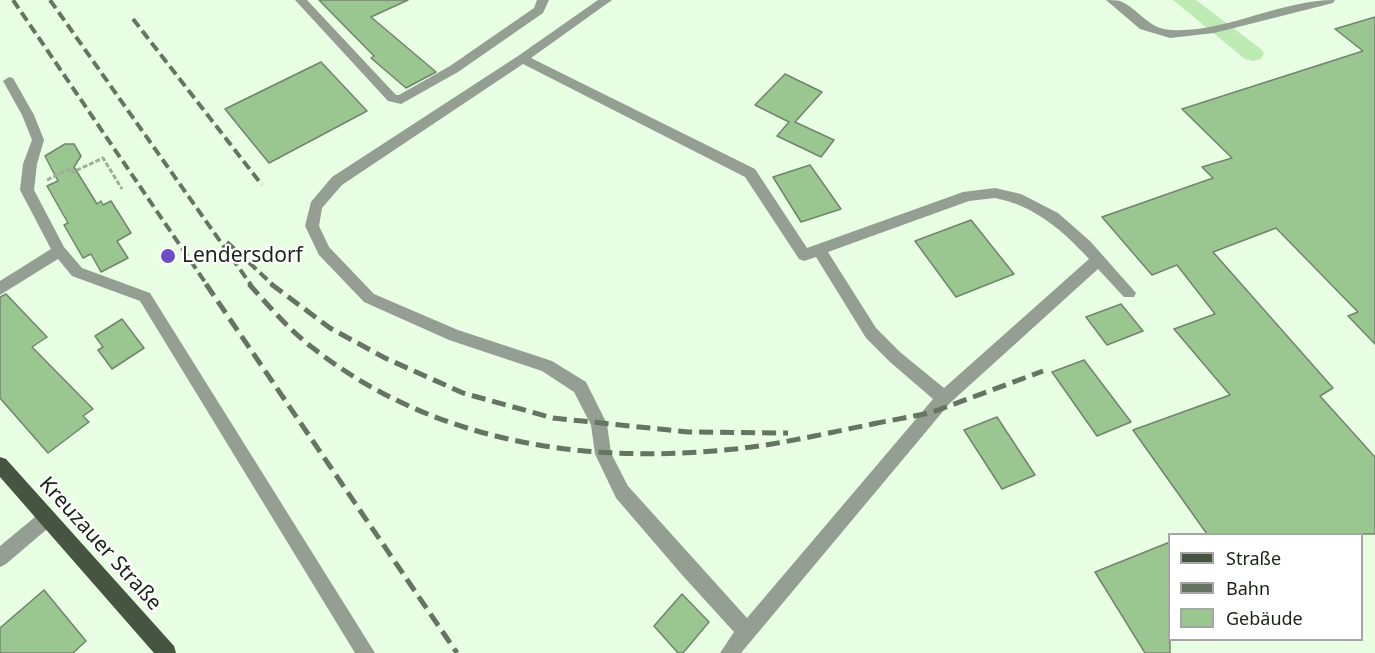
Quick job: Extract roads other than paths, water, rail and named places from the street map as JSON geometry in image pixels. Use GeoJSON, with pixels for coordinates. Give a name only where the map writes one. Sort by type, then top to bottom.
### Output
{"type":"FeatureCollection","features":[{"type":"Feature","properties":{"kind":"main road","name":"Kreuzauer Straße"},"geometry":{"type":"LineString","coordinates":[[0,465],[166,653]]}},
{"type":"Feature","properties":{"kind":"lane"},"geometry":{"type":"LineString","coordinates":[[301,0],[392,98],[401,100],[454,69],[530,17],[539,10],[543,0]]}},
{"type":"Feature","properties":{"kind":"lane"},"geometry":{"type":"LineString","coordinates":[[606,0],[522,59],[337,181],[316,206],[312,226],[324,251],[369,298],[454,335],[548,366],[580,387],[599,424],[603,454],[622,492],[689,570],[747,632]]}},
{"type":"Feature","properties":{"kind":"lane"},"geometry":{"type":"LineString","coordinates":[[1112,0],[1144,26],[1170,34],[1214,29],[1329,0]]}},
{"type":"Feature","properties":{"kind":"lane"},"geometry":{"type":"LineString","coordinates":[[522,59],[750,173],[804,255],[968,196],[994,193],[1023,199],[1055,216],[1129,293]]}},
{"type":"Feature","properties":{"kind":"lane"},"geometry":{"type":"LineString","coordinates":[[9,81],[28,115],[38,140],[30,164],[27,190],[59,250],[77,272],[145,297],[366,653]]}},
{"type":"Feature","properties":{"kind":"lane"},"geometry":{"type":"LineString","coordinates":[[0,290],[59,250]]}},
{"type":"Feature","properties":{"kind":"lane"},"geometry":{"type":"LineString","coordinates":[[819,250],[871,333],[894,357],[944,398]]}},
{"type":"Feature","properties":{"kind":"lane"},"geometry":{"type":"LineString","coordinates":[[729,653],[944,398],[1098,260]]}},
{"type":"Feature","properties":{"kind":"lane"},"geometry":{"type":"LineString","coordinates":[[0,558],[48,518]]}},
{"type":"Feature","properties":{"kind":"waterway"},"geometry":{"type":"LineString","coordinates":[[1183,0],[1253,54]]}},
{"type":"Feature","properties":{"kind":"railway"},"geometry":{"type":"LineString","coordinates":[[13,0],[207,285]]}},
{"type":"Feature","properties":{"kind":"railway"},"geometry":{"type":"LineString","coordinates":[[50,0],[251,285]]}},
{"type":"Feature","properties":{"kind":"railway"},"geometry":{"type":"LineString","coordinates":[[133,19],[262,185]]}},
{"type":"Feature","properties":{"kind":"railway"},"geometry":{"type":"LineString","coordinates":[[227,242],[273,285]]}},
{"type":"Feature","properties":{"kind":"railway"},"geometry":{"type":"LineString","coordinates":[[206,284],[457,653]]}},
{"type":"Feature","properties":{"kind":"railway"},"geometry":{"type":"LineString","coordinates":[[249,284],[304,341],[360,380],[409,406],[460,426],[514,440],[568,449],[623,453],[679,453],[771,444],[878,423]]}},
{"type":"Feature","properties":{"kind":"railway"},"geometry":{"type":"LineString","coordinates":[[271,284],[330,328],[385,358],[463,393],[553,418],[688,432],[788,433]]}},
{"type":"Feature","properties":{"kind":"railway"},"geometry":{"type":"LineString","coordinates":[[872,424],[930,413],[1043,371]]}},
{"type":"Feature","properties":{"kind":"place","name":"Lendersdorf"},"geometry":{"type":"Point","coordinates":[168,256]}}]}
